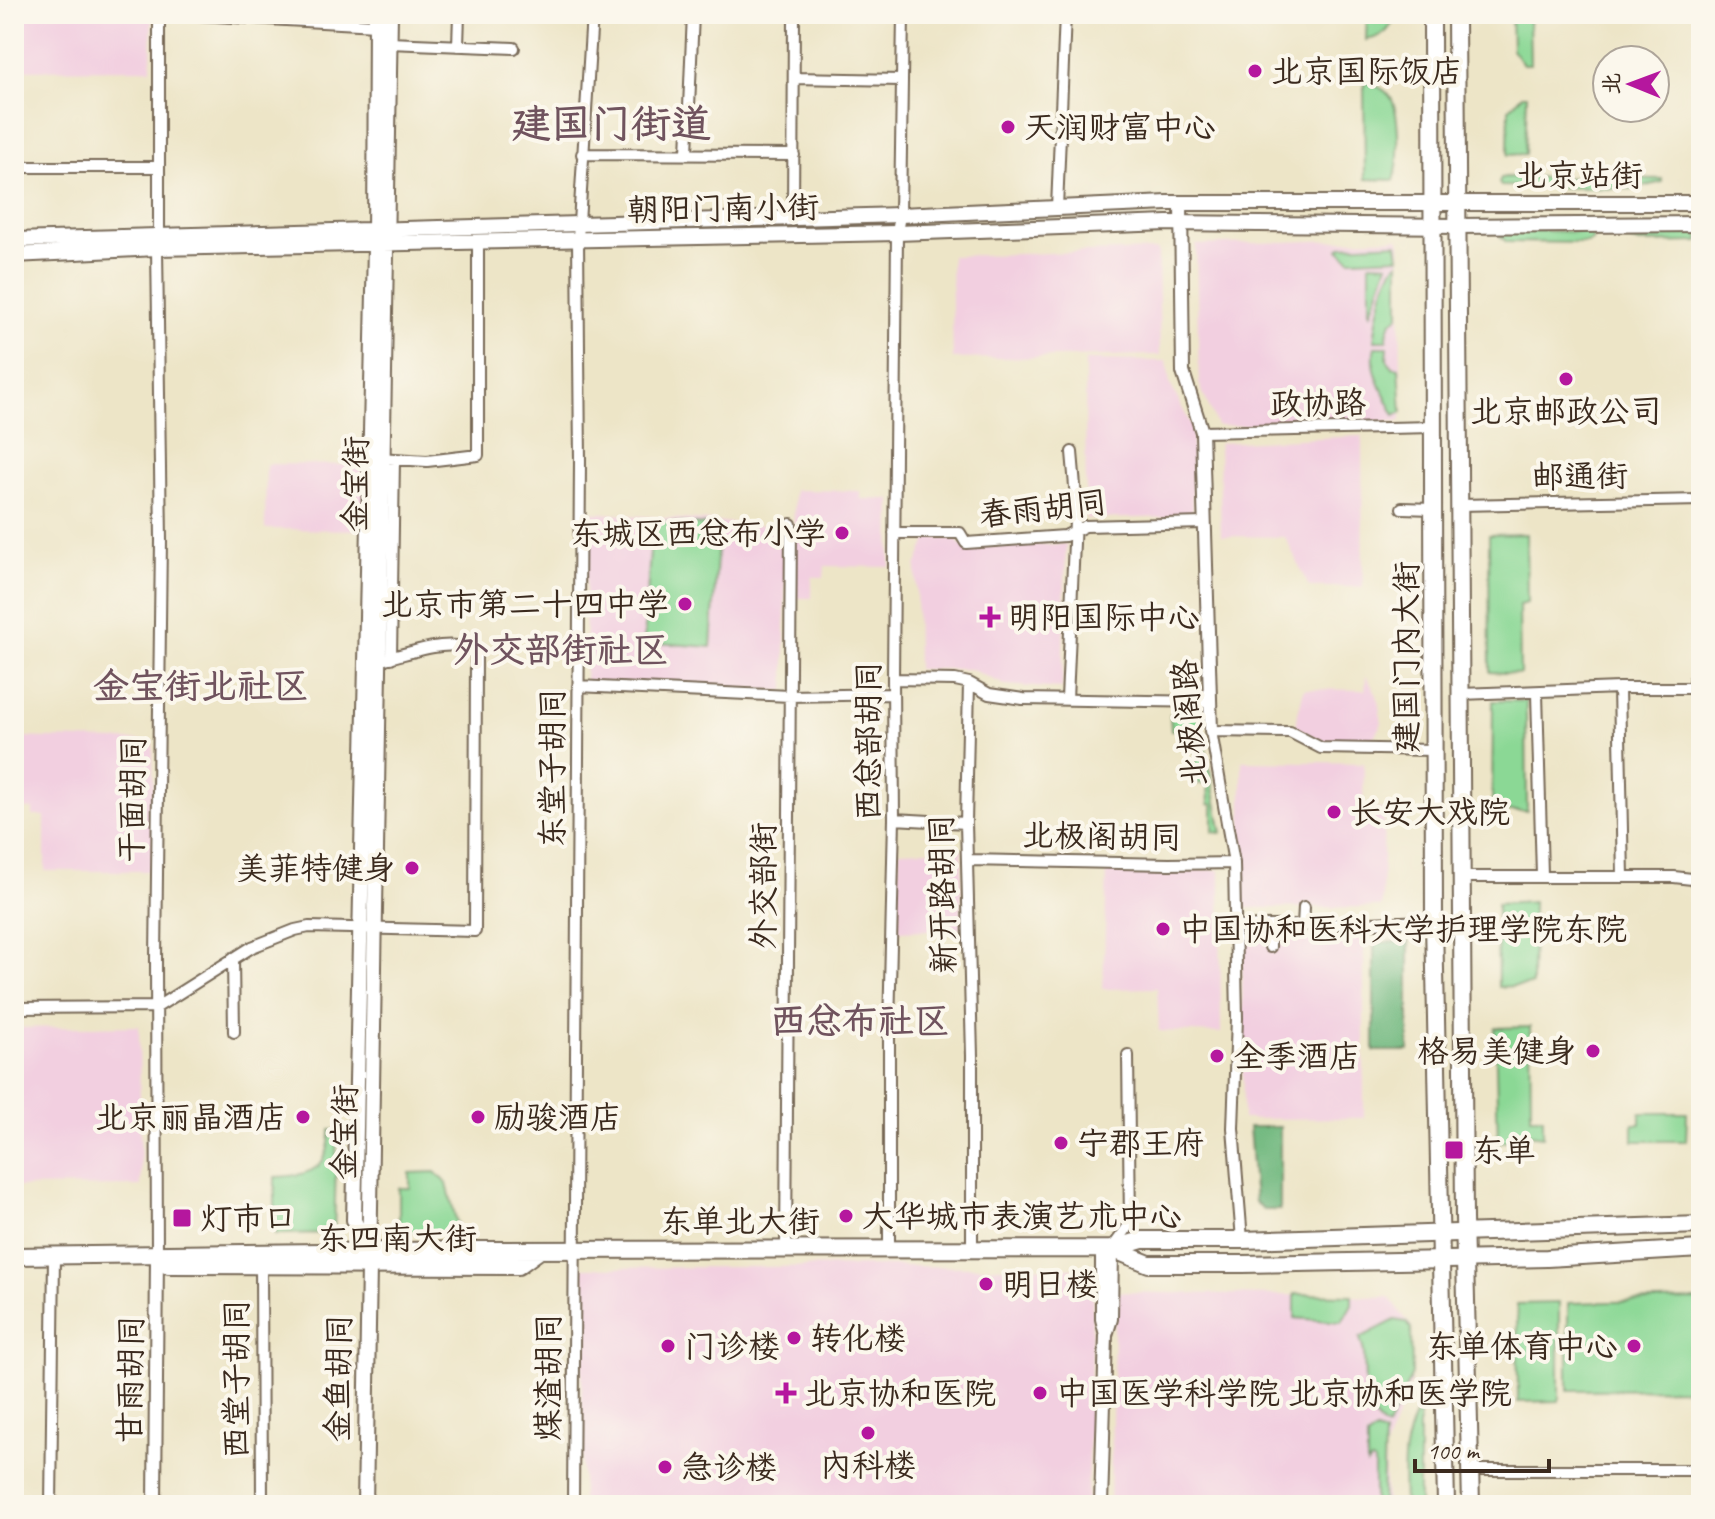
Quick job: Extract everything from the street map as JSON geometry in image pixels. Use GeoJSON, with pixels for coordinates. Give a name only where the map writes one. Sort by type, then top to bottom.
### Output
{"type":"FeatureCollection","features":[{"type":"Feature","properties":{"kind":"main road","name":"金宝街"},"geometry":{"type":"LineString","coordinates":[[381,237],[390,14]]}},
{"type":"Feature","properties":{"kind":"main road"},"geometry":{"type":"LineString","coordinates":[[1432,14],[1433,203]]}},
{"type":"Feature","properties":{"kind":"main road"},"geometry":{"type":"LineString","coordinates":[[1456,14],[1457,203]]}},
{"type":"Feature","properties":{"kind":"main road","name":"金宝街"},"geometry":{"type":"LineString","coordinates":[[367,1258],[354,1220],[379,660],[381,237],[376,19]]}},
{"type":"Feature","properties":{"kind":"main road","name":"朝阳门南小街"},"geometry":{"type":"LineString","coordinates":[[381,237],[478,241],[793,217],[1181,202],[1433,203]]}},
{"type":"Feature","properties":{"kind":"main road","name":"北京站街"},"geometry":{"type":"LineString","coordinates":[[1433,203],[1701,203]]}},
{"type":"Feature","properties":{"kind":"main road","name":"建国门内大街"},"geometry":{"type":"LineString","coordinates":[[1433,203],[1434,921],[1446,1505]]}},
{"type":"Feature","properties":{"kind":"main road","name":"建国门内大街"},"geometry":{"type":"LineString","coordinates":[[1457,203],[1464,1232],[1471,1505]]}},
{"type":"Feature","properties":{"kind":"main road","name":"朝阳门南小街"},"geometry":{"type":"LineString","coordinates":[[14,240],[158,242],[579,232],[897,233],[1182,223],[1434,226]]}},
{"type":"Feature","properties":{"kind":"main road","name":"北京站街"},"geometry":{"type":"LineString","coordinates":[[1434,226],[1701,224]]}},
{"type":"Feature","properties":{"kind":"main road","name":"朝阳门南小街"},"geometry":{"type":"LineString","coordinates":[[14,255],[158,242]]}},
{"type":"Feature","properties":{"kind":"main road","name":"东单北大街"},"geometry":{"type":"LineString","coordinates":[[367,1258],[540,1250],[1107,1249],[1142,1240],[1242,1240],[1701,1225]]}},
{"type":"Feature","properties":{"kind":"main road","name":"东单北大街"},"geometry":{"type":"LineString","coordinates":[[1107,1249],[1149,1264],[1439,1261],[1701,1249]]}},
{"type":"Feature","properties":{"kind":"main road","name":"东四南大街"},"geometry":{"type":"LineString","coordinates":[[14,1256],[157,1254],[261,1259],[367,1258]]}},
{"type":"Feature","properties":{"kind":"main road","name":"金鱼胡同"},"geometry":{"type":"LineString","coordinates":[[365,1505],[367,1258]]}},
{"type":"Feature","properties":{"kind":"street","name":"干面胡同"},"geometry":{"type":"LineString","coordinates":[[157,1254],[161,540],[159,14]]}},
{"type":"Feature","properties":{"kind":"street"},"geometry":{"type":"LineString","coordinates":[[180,14],[376,19]]}},
{"type":"Feature","properties":{"kind":"street"},"geometry":{"type":"LineString","coordinates":[[458,46],[459,14]]}},
{"type":"Feature","properties":{"kind":"street","name":"东堂子胡同"},"geometry":{"type":"LineString","coordinates":[[575,1250],[579,232],[592,14]]}},
{"type":"Feature","properties":{"kind":"street"},"geometry":{"type":"LineString","coordinates":[[687,153],[693,14]]}},
{"type":"Feature","properties":{"kind":"street"},"geometry":{"type":"LineString","coordinates":[[793,217],[794,14]]}},
{"type":"Feature","properties":{"kind":"street","name":"西总部胡同"},"geometry":{"type":"LineString","coordinates":[[889,1249],[897,233],[900,215],[903,14]]}},
{"type":"Feature","properties":{"kind":"street"},"geometry":{"type":"LineString","coordinates":[[1057,208],[1065,14]]}},
{"type":"Feature","properties":{"kind":"street"},"geometry":{"type":"LineString","coordinates":[[389,43],[514,48]]}},
{"type":"Feature","properties":{"kind":"street"},"geometry":{"type":"LineString","coordinates":[[794,78],[901,80]]}},
{"type":"Feature","properties":{"kind":"street"},"geometry":{"type":"LineString","coordinates":[[582,154],[794,155]]}},
{"type":"Feature","properties":{"kind":"street"},"geometry":{"type":"LineString","coordinates":[[14,167],[159,167]]}},
{"type":"Feature","properties":{"kind":"street","name":"北极阁路"},"geometry":{"type":"LineString","coordinates":[[1181,202],[1183,372],[1202,432],[1211,731],[1234,863],[1237,1018],[1233,1128],[1242,1240]]}},
{"type":"Feature","properties":{"kind":"street"},"geometry":{"type":"LineString","coordinates":[[14,1008],[157,1007],[252,947],[295,930],[325,926],[475,931],[476,652],[466,646],[431,648],[379,660],[382,458],[427,461],[478,455],[478,241]]}},
{"type":"Feature","properties":{"kind":"street","name":"政协路"},"geometry":{"type":"LineString","coordinates":[[1202,432],[1434,427]]}},
{"type":"Feature","properties":{"kind":"street"},"geometry":{"type":"LineString","coordinates":[[1067,699],[1076,498],[1072,452]]}},
{"type":"Feature","properties":{"kind":"street","name":"邮通街"},"geometry":{"type":"LineString","coordinates":[[1459,505],[1701,500]]}},
{"type":"Feature","properties":{"kind":"street"},"geometry":{"type":"LineString","coordinates":[[1402,508],[1433,509]]}},
{"type":"Feature","properties":{"kind":"street","name":"春雨胡同"},"geometry":{"type":"LineString","coordinates":[[894,533],[960,533],[966,543],[1065,536],[1085,526],[1204,523]]}},
{"type":"Feature","properties":{"kind":"street","name":"外交部街"},"geometry":{"type":"LineString","coordinates":[[786,1249],[791,524]]}},
{"type":"Feature","properties":{"kind":"street"},"geometry":{"type":"LineString","coordinates":[[1461,694],[1693,688],[1701,641]]}},
{"type":"Feature","properties":{"kind":"street"},"geometry":{"type":"LineString","coordinates":[[893,679],[955,680],[969,683],[989,694],[1023,699],[1210,702]]}},
{"type":"Feature","properties":{"kind":"street","name":"新开路胡同"},"geometry":{"type":"LineString","coordinates":[[969,683],[966,823],[972,1249]]}},
{"type":"Feature","properties":{"kind":"street"},"geometry":{"type":"LineString","coordinates":[[578,686],[790,696],[893,694]]}},
{"type":"Feature","properties":{"kind":"street"},"geometry":{"type":"LineString","coordinates":[[1619,688],[1623,877]]}},
{"type":"Feature","properties":{"kind":"street"},"geometry":{"type":"LineString","coordinates":[[1537,693],[1542,875]]}},
{"type":"Feature","properties":{"kind":"street"},"geometry":{"type":"LineString","coordinates":[[1211,731],[1290,732],[1321,748],[1434,750]]}},
{"type":"Feature","properties":{"kind":"street"},"geometry":{"type":"LineString","coordinates":[[894,819],[966,823]]}},
{"type":"Feature","properties":{"kind":"street","name":"北极阁胡同"},"geometry":{"type":"LineString","coordinates":[[968,860],[1234,863]]}},
{"type":"Feature","properties":{"kind":"street"},"geometry":{"type":"LineString","coordinates":[[1463,877],[1542,875],[1701,880]]}},
{"type":"Feature","properties":{"kind":"street"},"geometry":{"type":"LineString","coordinates":[[1303,925],[1304,907]]}},
{"type":"Feature","properties":{"kind":"street"},"geometry":{"type":"LineString","coordinates":[[1234,927],[1434,921]]}},
{"type":"Feature","properties":{"kind":"street"},"geometry":{"type":"LineString","coordinates":[[1270,926],[1270,947]]}},
{"type":"Feature","properties":{"kind":"street"},"geometry":{"type":"LineString","coordinates":[[233,958],[234,1032]]}},
{"type":"Feature","properties":{"kind":"street"},"geometry":{"type":"LineString","coordinates":[[1101,1505],[1106,1335],[1111,1319],[1107,1249],[1130,1224],[1128,1055]]}},
{"type":"Feature","properties":{"kind":"street","name":"煤渣胡同"},"geometry":{"type":"LineString","coordinates":[[573,1505],[575,1250]]}},
{"type":"Feature","properties":{"kind":"street","name":"甘雨胡同"},"geometry":{"type":"LineString","coordinates":[[155,1505],[157,1254]]}},
{"type":"Feature","properties":{"kind":"street"},"geometry":{"type":"LineString","coordinates":[[51,1505],[54,1256]]}},
{"type":"Feature","properties":{"kind":"street","name":"西堂子胡同"},"geometry":{"type":"LineString","coordinates":[[261,1259],[262,1505]]}},
{"type":"Feature","properties":{"kind":"street"},"geometry":{"type":"LineString","coordinates":[[1470,1470],[1701,1470]]}},
{"type":"Feature","properties":{"kind":"shaded area"},"geometry":{"type":"Polygon","coordinates":[[[14,14],[152,14],[151,69],[14,70],[14,14]]]}},
{"type":"Feature","properties":{"kind":"shaded area"},"geometry":{"type":"Polygon","coordinates":[[[1400,238],[1401,421],[1217,426],[1199,383],[1196,245],[1400,238]]]}},
{"type":"Feature","properties":{"kind":"shaded area"},"geometry":{"type":"Polygon","coordinates":[[[1158,250],[1160,355],[953,359],[951,256],[1158,250]]]}},
{"type":"Feature","properties":{"kind":"shaded area"},"geometry":{"type":"Polygon","coordinates":[[[1085,360],[1167,361],[1170,384],[1192,427],[1192,517],[1086,519],[1085,360]]]}},
{"type":"Feature","properties":{"kind":"shaded area"},"geometry":{"type":"Polygon","coordinates":[[[1362,436],[1363,587],[1309,587],[1285,537],[1221,536],[1219,443],[1362,436]]]}},
{"type":"Feature","properties":{"kind":"shaded area"},"geometry":{"type":"Polygon","coordinates":[[[266,464],[365,465],[364,530],[265,529],[266,464]]]}},
{"type":"Feature","properties":{"kind":"shaded area","name":"东城区西总布小学"},"geometry":{"type":"Polygon","coordinates":[[[794,490],[861,491],[861,499],[891,499],[890,567],[825,566],[824,577],[812,577],[812,598],[793,598],[794,490]]]}},
{"type":"Feature","properties":{"kind":"shaded area","name":"北京市第二十四中学"},"geometry":{"type":"Polygon","coordinates":[[[587,512],[785,527],[785,691],[585,681],[587,512]]]}},
{"type":"Feature","properties":{"kind":"shaded area","name":"明阳国际中心"},"geometry":{"type":"Polygon","coordinates":[[[928,538],[955,539],[963,547],[1066,544],[1062,689],[1005,685],[970,669],[917,669],[916,566],[928,538]]]}},
{"type":"Feature","properties":{"kind":"shaded area"},"geometry":{"type":"Polygon","coordinates":[[[1366,676],[1377,695],[1382,723],[1370,743],[1320,741],[1295,726],[1304,689],[1365,690],[1366,676]]]}},
{"type":"Feature","properties":{"kind":"shaded area"},"geometry":{"type":"Polygon","coordinates":[[[14,737],[153,741],[154,871],[45,871],[45,816],[33,816],[33,809],[14,808],[14,737]]]}},
{"type":"Feature","properties":{"kind":"shaded area"},"geometry":{"type":"Polygon","coordinates":[[[1242,761],[1364,763],[1363,809],[1384,809],[1382,907],[1242,908],[1242,761]]]}},
{"type":"Feature","properties":{"kind":"shaded area"},"geometry":{"type":"Polygon","coordinates":[[[962,849],[961,929],[897,931],[899,851],[962,849]]]}},
{"type":"Feature","properties":{"kind":"shaded area","name":"中国协和医科大学护理学院东院"},"geometry":{"type":"Polygon","coordinates":[[[1107,870],[1220,870],[1221,1033],[1159,1031],[1157,988],[1103,989],[1107,870]]]}},
{"type":"Feature","properties":{"kind":"shaded area"},"geometry":{"type":"Polygon","coordinates":[[[1364,937],[1364,1118],[1243,1119],[1242,947],[1252,938],[1364,937]]]}},
{"type":"Feature","properties":{"kind":"shaded area"},"geometry":{"type":"Polygon","coordinates":[[[139,1026],[141,1186],[14,1187],[14,1028],[139,1026]]]}},
{"type":"Feature","properties":{"kind":"shaded area","name":"北京协和医院"},"geometry":{"type":"Polygon","coordinates":[[[582,1268],[1078,1268],[1093,1279],[1087,1505],[582,1505],[582,1268]]]}},
{"type":"Feature","properties":{"kind":"shaded area"},"geometry":{"type":"Polygon","coordinates":[[[1115,1292],[1389,1297],[1412,1327],[1411,1382],[1384,1451],[1386,1505],[1110,1505],[1115,1292]]]}},
{"type":"Feature","properties":{"kind":"green space"},"geometry":{"type":"Polygon","coordinates":[[[1367,14],[1395,14],[1385,32],[1366,40],[1367,14]]]}},
{"type":"Feature","properties":{"kind":"green space"},"geometry":{"type":"Polygon","coordinates":[[[1511,14],[1529,14],[1530,64],[1523,64],[1512,49],[1511,14]]]}},
{"type":"Feature","properties":{"kind":"green space"},"geometry":{"type":"Polygon","coordinates":[[[1364,82],[1386,92],[1394,105],[1398,139],[1394,180],[1365,179],[1364,82]]]}},
{"type":"Feature","properties":{"kind":"green space"},"geometry":{"type":"Polygon","coordinates":[[[1522,95],[1527,95],[1525,154],[1508,155],[1509,109],[1522,95]]]}},
{"type":"Feature","properties":{"kind":"green space"},"geometry":{"type":"Polygon","coordinates":[[[1501,178],[1662,179],[1662,182],[1635,189],[1501,186],[1501,178]]]}},
{"type":"Feature","properties":{"kind":"green space"},"geometry":{"type":"Polygon","coordinates":[[[1633,230],[1699,234],[1699,242],[1636,243],[1627,240],[1633,230]]]}},
{"type":"Feature","properties":{"kind":"green space"},"geometry":{"type":"Polygon","coordinates":[[[1502,231],[1589,232],[1593,235],[1588,243],[1507,242],[1501,237],[1502,231]]]}},
{"type":"Feature","properties":{"kind":"green space"},"geometry":{"type":"Polygon","coordinates":[[[1397,243],[1399,257],[1350,259],[1339,249],[1342,246],[1397,243]]]}},
{"type":"Feature","properties":{"kind":"green space"},"geometry":{"type":"Polygon","coordinates":[[[1399,262],[1399,316],[1389,326],[1387,340],[1374,340],[1385,287],[1399,262]]]}},
{"type":"Feature","properties":{"kind":"green space"},"geometry":{"type":"Polygon","coordinates":[[[1370,263],[1388,264],[1370,315],[1370,263]]]}},
{"type":"Feature","properties":{"kind":"green space"},"geometry":{"type":"Polygon","coordinates":[[[1375,347],[1388,347],[1387,359],[1392,367],[1399,368],[1402,412],[1395,415],[1376,373],[1375,347]]]}},
{"type":"Feature","properties":{"kind":"green space"},"geometry":{"type":"Polygon","coordinates":[[[652,521],[719,526],[711,647],[644,642],[652,521]]]}},
{"type":"Feature","properties":{"kind":"green space"},"geometry":{"type":"Polygon","coordinates":[[[1526,534],[1527,603],[1519,605],[1520,674],[1490,672],[1489,535],[1526,534]]]}},
{"type":"Feature","properties":{"kind":"green space"},"geometry":{"type":"Polygon","coordinates":[[[1493,701],[1526,701],[1527,811],[1492,811],[1493,701]]]}},
{"type":"Feature","properties":{"kind":"green space"},"geometry":{"type":"Polygon","coordinates":[[[1170,714],[1199,715],[1222,833],[1213,832],[1213,805],[1209,804],[1208,784],[1196,783],[1196,750],[1188,749],[1188,738],[1183,738],[1182,730],[1171,730],[1170,714]]]}},
{"type":"Feature","properties":{"kind":"green space"},"geometry":{"type":"Polygon","coordinates":[[[1533,902],[1532,985],[1498,987],[1497,904],[1533,902]]]}},
{"type":"Feature","properties":{"kind":"green space"},"geometry":{"type":"Polygon","coordinates":[[[1374,942],[1409,942],[1409,1051],[1374,1051],[1374,942]]]}},
{"type":"Feature","properties":{"kind":"green space"},"geometry":{"type":"Polygon","coordinates":[[[1530,1027],[1531,1117],[1543,1117],[1543,1136],[1529,1134],[1498,1143],[1495,1028],[1530,1027]]]}},
{"type":"Feature","properties":{"kind":"green space"},"geometry":{"type":"Polygon","coordinates":[[[1640,1113],[1687,1113],[1686,1141],[1633,1141],[1633,1124],[1640,1124],[1640,1113]]]}},
{"type":"Feature","properties":{"kind":"green space"},"geometry":{"type":"Polygon","coordinates":[[[1249,1127],[1280,1127],[1280,1210],[1265,1210],[1255,1202],[1249,1127]]]}},
{"type":"Feature","properties":{"kind":"green space"},"geometry":{"type":"Polygon","coordinates":[[[330,1130],[337,1130],[334,1233],[275,1234],[275,1177],[298,1175],[316,1168],[326,1154],[330,1130]]]}},
{"type":"Feature","properties":{"kind":"green space"},"geometry":{"type":"Polygon","coordinates":[[[435,1172],[447,1184],[459,1232],[399,1232],[399,1188],[410,1188],[410,1173],[435,1172]]]}},
{"type":"Feature","properties":{"kind":"green space"},"geometry":{"type":"Polygon","coordinates":[[[1295,1294],[1352,1295],[1352,1304],[1342,1322],[1295,1318],[1295,1294]]]}},
{"type":"Feature","properties":{"kind":"green space","name":"东单体育中心"},"geometry":{"type":"Polygon","coordinates":[[[1701,1300],[1701,1389],[1568,1390],[1568,1303],[1701,1300]]]}},
{"type":"Feature","properties":{"kind":"green space"},"geometry":{"type":"Polygon","coordinates":[[[1559,1303],[1559,1401],[1518,1402],[1517,1304],[1559,1303]]]}},
{"type":"Feature","properties":{"kind":"green space"},"geometry":{"type":"Polygon","coordinates":[[[1395,1320],[1406,1322],[1411,1328],[1412,1374],[1387,1428],[1366,1411],[1364,1352],[1360,1338],[1395,1320]]]}},
{"type":"Feature","properties":{"kind":"green space"},"geometry":{"type":"Polygon","coordinates":[[[1417,1411],[1419,1505],[1404,1505],[1403,1468],[1417,1411]]]}},
{"type":"Feature","properties":{"kind":"green space"},"geometry":{"type":"Polygon","coordinates":[[[1376,1431],[1384,1434],[1382,1505],[1374,1505],[1374,1462],[1367,1465],[1367,1438],[1376,1431]]]}},
{"type":"Feature","properties":{"kind":"place","name":"北京国际饭店"},"geometry":{"type":"Point","coordinates":[1255,71]}},
{"type":"Feature","properties":{"kind":"place","name":"天润财富中心"},"geometry":{"type":"Point","coordinates":[1008,127]}},
{"type":"Feature","properties":{"kind":"place","name":"北京邮政公司"},"geometry":{"type":"Point","coordinates":[1566,379]}},
{"type":"Feature","properties":{"kind":"place","name":"东城区西总布小学"},"geometry":{"type":"Point","coordinates":[842,533]}},
{"type":"Feature","properties":{"kind":"place","name":"北京市第二十四中学"},"geometry":{"type":"Point","coordinates":[685,604]}},
{"type":"Feature","properties":{"kind":"place","name":"明阳国际中心"},"geometry":{"type":"Point","coordinates":[990,617]}},
{"type":"Feature","properties":{"kind":"place","name":"长安大戏院"},"geometry":{"type":"Point","coordinates":[1334,812]}},
{"type":"Feature","properties":{"kind":"place","name":"美菲特健身"},"geometry":{"type":"Point","coordinates":[412,868]}},
{"type":"Feature","properties":{"kind":"place","name":"中国协和医科大学护理学院东院"},"geometry":{"type":"Point","coordinates":[1163,929]}},
{"type":"Feature","properties":{"kind":"place","name":"格易美健身"},"geometry":{"type":"Point","coordinates":[1593,1051]}},
{"type":"Feature","properties":{"kind":"place","name":"全季酒店"},"geometry":{"type":"Point","coordinates":[1217,1056]}},
{"type":"Feature","properties":{"kind":"place","name":"北京丽晶酒店"},"geometry":{"type":"Point","coordinates":[303,1117]}},
{"type":"Feature","properties":{"kind":"place","name":"励骏酒店"},"geometry":{"type":"Point","coordinates":[478,1117]}},
{"type":"Feature","properties":{"kind":"place","name":"宁郡王府"},"geometry":{"type":"Point","coordinates":[1061,1143]}},
{"type":"Feature","properties":{"kind":"place","name":"东单"},"geometry":{"type":"Point","coordinates":[1454,1150]}},
{"type":"Feature","properties":{"kind":"place","name":"大华城市表演艺术中心"},"geometry":{"type":"Point","coordinates":[846,1216]}},
{"type":"Feature","properties":{"kind":"place","name":"灯市口"},"geometry":{"type":"Point","coordinates":[182,1218]}},
{"type":"Feature","properties":{"kind":"place","name":"明日楼"},"geometry":{"type":"Point","coordinates":[986,1284]}},
{"type":"Feature","properties":{"kind":"place","name":"转化楼"},"geometry":{"type":"Point","coordinates":[794,1338]}},
{"type":"Feature","properties":{"kind":"place","name":"门诊楼"},"geometry":{"type":"Point","coordinates":[668,1346]}},
{"type":"Feature","properties":{"kind":"place","name":"东单体育中心"},"geometry":{"type":"Point","coordinates":[1634,1346]}},
{"type":"Feature","properties":{"kind":"place","name":"北京协和医院"},"geometry":{"type":"Point","coordinates":[786,1393]}},
{"type":"Feature","properties":{"kind":"place","name":"中国医学科学院 北京协和医学院"},"geometry":{"type":"Point","coordinates":[1040,1393]}},
{"type":"Feature","properties":{"kind":"place","name":"内科楼"},"geometry":{"type":"Point","coordinates":[868,1433]}},
{"type":"Feature","properties":{"kind":"place","name":"急诊楼"},"geometry":{"type":"Point","coordinates":[665,1467]}},
{"type":"Feature","properties":{"kind":"district","name":"建国门街道"},"geometry":{"type":"Point","coordinates":[611,123]}},
{"type":"Feature","properties":{"kind":"district","name":"外交部街社区"},"geometry":{"type":"Point","coordinates":[561,649]}},
{"type":"Feature","properties":{"kind":"district","name":"金宝街北社区"},"geometry":{"type":"Point","coordinates":[201,685]}},
{"type":"Feature","properties":{"kind":"district","name":"西总布社区"},"geometry":{"type":"Point","coordinates":[860,1020]}}]}
